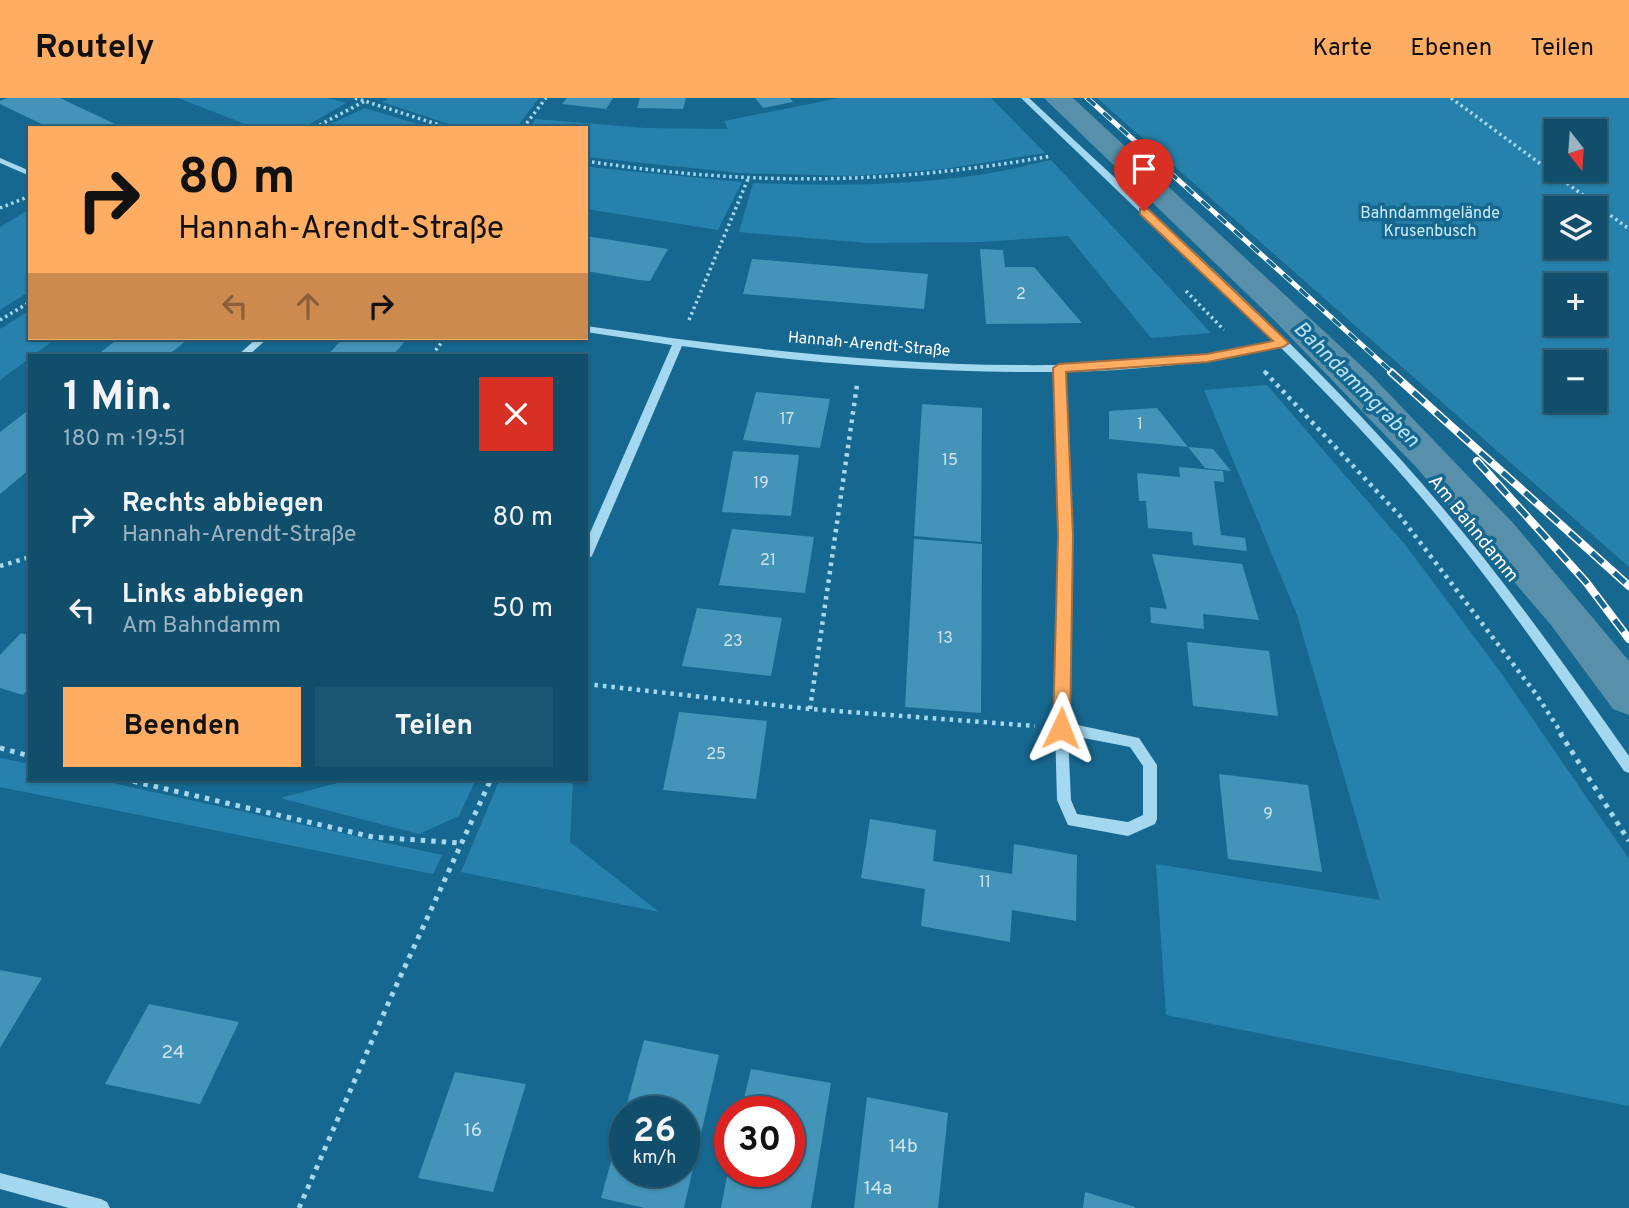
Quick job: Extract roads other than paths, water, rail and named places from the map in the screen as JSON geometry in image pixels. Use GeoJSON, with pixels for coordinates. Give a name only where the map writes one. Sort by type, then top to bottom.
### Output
{"type":"FeatureCollection","features":[{"type":"Feature","properties":{"kind":"street","name":"Am Bahndamm"},"geometry":{"type":"LineString","coordinates":[[1025,98],[1283,343],[1437,508],[1629,767]]}},
{"type":"Feature","properties":{"kind":"street"},"geometry":{"type":"LineString","coordinates":[[0,160],[28,173]]}},
{"type":"Feature","properties":{"kind":"street","name":"Hannah-Arendt-Straße"},"geometry":{"type":"LineString","coordinates":[[588,329],[678,343],[948,368],[1059,368],[1165,363],[1246,352],[1283,343]]}},
{"type":"Feature","properties":{"kind":"street"},"geometry":{"type":"LineString","coordinates":[[244,354],[261,340]]}},
{"type":"Feature","properties":{"kind":"street"},"geometry":{"type":"LineString","coordinates":[[588,551],[678,343]]}},
{"type":"Feature","properties":{"kind":"street"},"geometry":{"type":"LineString","coordinates":[[1059,368],[1065,536],[1061,728],[1064,800],[1073,820],[1128,829],[1150,819],[1150,765],[1134,742],[1061,728]]}},
{"type":"Feature","properties":{"kind":"street"},"geometry":{"type":"LineString","coordinates":[[0,1181],[101,1208]]}},
{"type":"Feature","properties":{"kind":"waterway","name":"Bahndammgraben"},"geometry":{"type":"LineString","coordinates":[[1057,98],[1284,310],[1430,457],[1566,613],[1629,695]]}},
{"type":"Feature","properties":{"kind":"railway"},"geometry":{"type":"LineString","coordinates":[[1087,98],[1393,373]]}},
{"type":"Feature","properties":{"kind":"railway"},"geometry":{"type":"LineString","coordinates":[[1391,372],[1629,586]]}},
{"type":"Feature","properties":{"kind":"railway"},"geometry":{"type":"LineString","coordinates":[[1477,461],[1586,582],[1629,639]]}},
{"type":"Feature","properties":{"kind":"park label","name":"Bahndammgelände Krusenbusch"},"geometry":{"type":"Point","coordinates":[1430,223]}}]}
